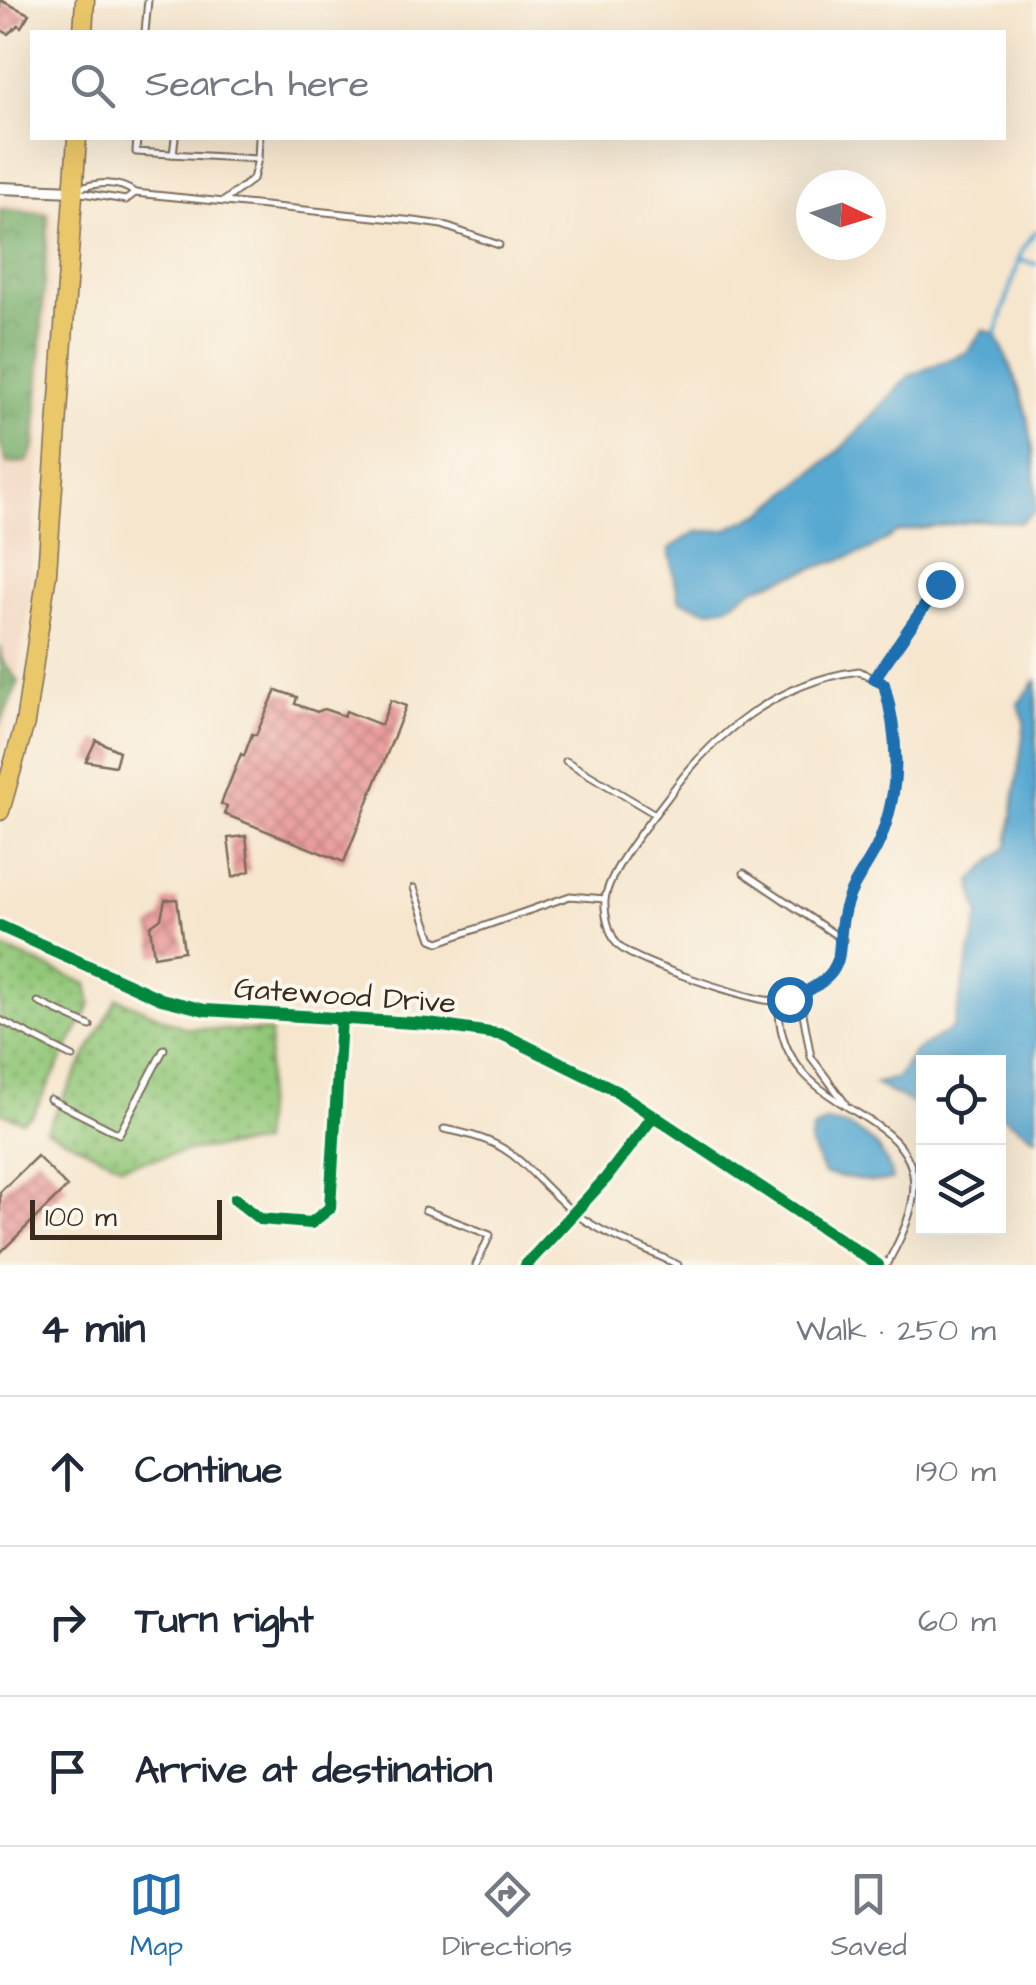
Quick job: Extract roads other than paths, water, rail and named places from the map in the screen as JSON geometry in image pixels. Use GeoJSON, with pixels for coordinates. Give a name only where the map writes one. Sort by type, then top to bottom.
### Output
{"type":"FeatureCollection","features":[{"type":"Feature","properties":{"kind":"main road"},"geometry":{"type":"LineString","coordinates":[[83,30],[84,0]]}},
{"type":"Feature","properties":{"kind":"main road"},"geometry":{"type":"LineString","coordinates":[[0,811],[26,724],[43,610],[77,140]]}},
{"type":"Feature","properties":{"kind":"street"},"geometry":{"type":"LineString","coordinates":[[0,188],[74,190]]}},
{"type":"Feature","properties":{"kind":"street","name":"Gatewood Drive"},"geometry":{"type":"LineString","coordinates":[[0,926],[162,999],[205,1010],[429,1024],[504,1035],[574,1066],[878,1265]]}},
{"type":"Feature","properties":{"kind":"street"},"geometry":{"type":"LineString","coordinates":[[235,1199],[260,1218],[311,1223],[330,1208],[341,1019]]}},
{"type":"Feature","properties":{"kind":"street"},"geometry":{"type":"LineString","coordinates":[[526,1265],[652,1118]]}},
{"type":"Feature","properties":{"kind":"lane"},"geometry":{"type":"LineString","coordinates":[[145,30],[148,0]]}},
{"type":"Feature","properties":{"kind":"lane"},"geometry":{"type":"LineString","coordinates":[[137,140],[136,152],[258,159]]}},
{"type":"Feature","properties":{"kind":"lane"},"geometry":{"type":"LineString","coordinates":[[173,154],[174,140]]}},
{"type":"Feature","properties":{"kind":"lane"},"geometry":{"type":"LineString","coordinates":[[224,201],[253,180],[259,140]]}},
{"type":"Feature","properties":{"kind":"lane"},"geometry":{"type":"LineString","coordinates":[[74,190],[92,183],[127,187],[135,193],[442,224],[499,245]]}},
{"type":"Feature","properties":{"kind":"lane"},"geometry":{"type":"LineString","coordinates":[[74,190],[126,200],[135,193]]}},
{"type":"Feature","properties":{"kind":"lane"},"geometry":{"type":"LineString","coordinates":[[874,679],[940,584]]}},
{"type":"Feature","properties":{"kind":"lane"},"geometry":{"type":"LineString","coordinates":[[858,672],[884,684],[895,723],[896,785],[878,844],[847,901],[843,940],[834,972],[811,990],[789,999],[765,1000],[631,955],[612,934],[605,899],[629,852],[655,814],[703,752],[756,708],[842,674],[858,672]]}},
{"type":"Feature","properties":{"kind":"lane"},"geometry":{"type":"LineString","coordinates":[[566,761],[655,814]]}},
{"type":"Feature","properties":{"kind":"lane"},"geometry":{"type":"LineString","coordinates":[[744,874],[843,940]]}},
{"type":"Feature","properties":{"kind":"lane"},"geometry":{"type":"LineString","coordinates":[[414,888],[432,939],[439,942],[570,896],[605,899]]}},
{"type":"Feature","properties":{"kind":"lane"},"geometry":{"type":"LineString","coordinates":[[789,999],[802,1008],[811,1057],[844,1104]]}},
{"type":"Feature","properties":{"kind":"lane"},"geometry":{"type":"LineString","coordinates":[[789,999],[779,1012],[780,1038],[814,1086],[889,1135],[914,1170],[916,1200],[908,1228],[886,1265]]}},
{"type":"Feature","properties":{"kind":"lane"},"geometry":{"type":"LineString","coordinates":[[38,1002],[90,1026]]}},
{"type":"Feature","properties":{"kind":"lane"},"geometry":{"type":"LineString","coordinates":[[0,1020],[73,1057]]}},
{"type":"Feature","properties":{"kind":"lane"},"geometry":{"type":"LineString","coordinates":[[50,1099],[119,1134],[164,1049]]}},
{"type":"Feature","properties":{"kind":"lane"},"geometry":{"type":"LineString","coordinates":[[444,1129],[495,1141],[513,1152],[574,1213],[678,1265]]}},
{"type":"Feature","properties":{"kind":"lane"},"geometry":{"type":"LineString","coordinates":[[425,1210],[490,1235],[476,1265]]}},
{"type":"Feature","properties":{"kind":"water"},"geometry":{"type":"Polygon","coordinates":[[[983,330],[996,334],[1023,400],[1032,440],[1036,511],[1019,523],[983,520],[898,532],[867,551],[754,588],[728,606],[707,610],[679,600],[669,549],[696,532],[725,530],[764,512],[843,447],[909,376],[967,352],[983,330]]]}},
{"type":"Feature","properties":{"kind":"water"},"geometry":{"type":"Polygon","coordinates":[[[1036,680],[1036,1138],[1006,1119],[1006,1055],[916,1055],[916,1105],[874,1084],[897,1078],[914,1052],[953,1028],[979,915],[971,881],[1008,846],[1025,721],[1018,704],[1036,680]]]}},
{"type":"Feature","properties":{"kind":"water"},"geometry":{"type":"Polygon","coordinates":[[[825,1122],[848,1127],[869,1139],[884,1157],[892,1180],[874,1182],[824,1174],[810,1143],[813,1130],[825,1122]]]}},
{"type":"Feature","properties":{"kind":"waterway"},"geometry":{"type":"LineString","coordinates":[[996,334],[1022,250],[1036,231]]}},
{"type":"Feature","properties":{"kind":"waterway"},"geometry":{"type":"LineString","coordinates":[[1018,260],[1036,264]]}}]}
